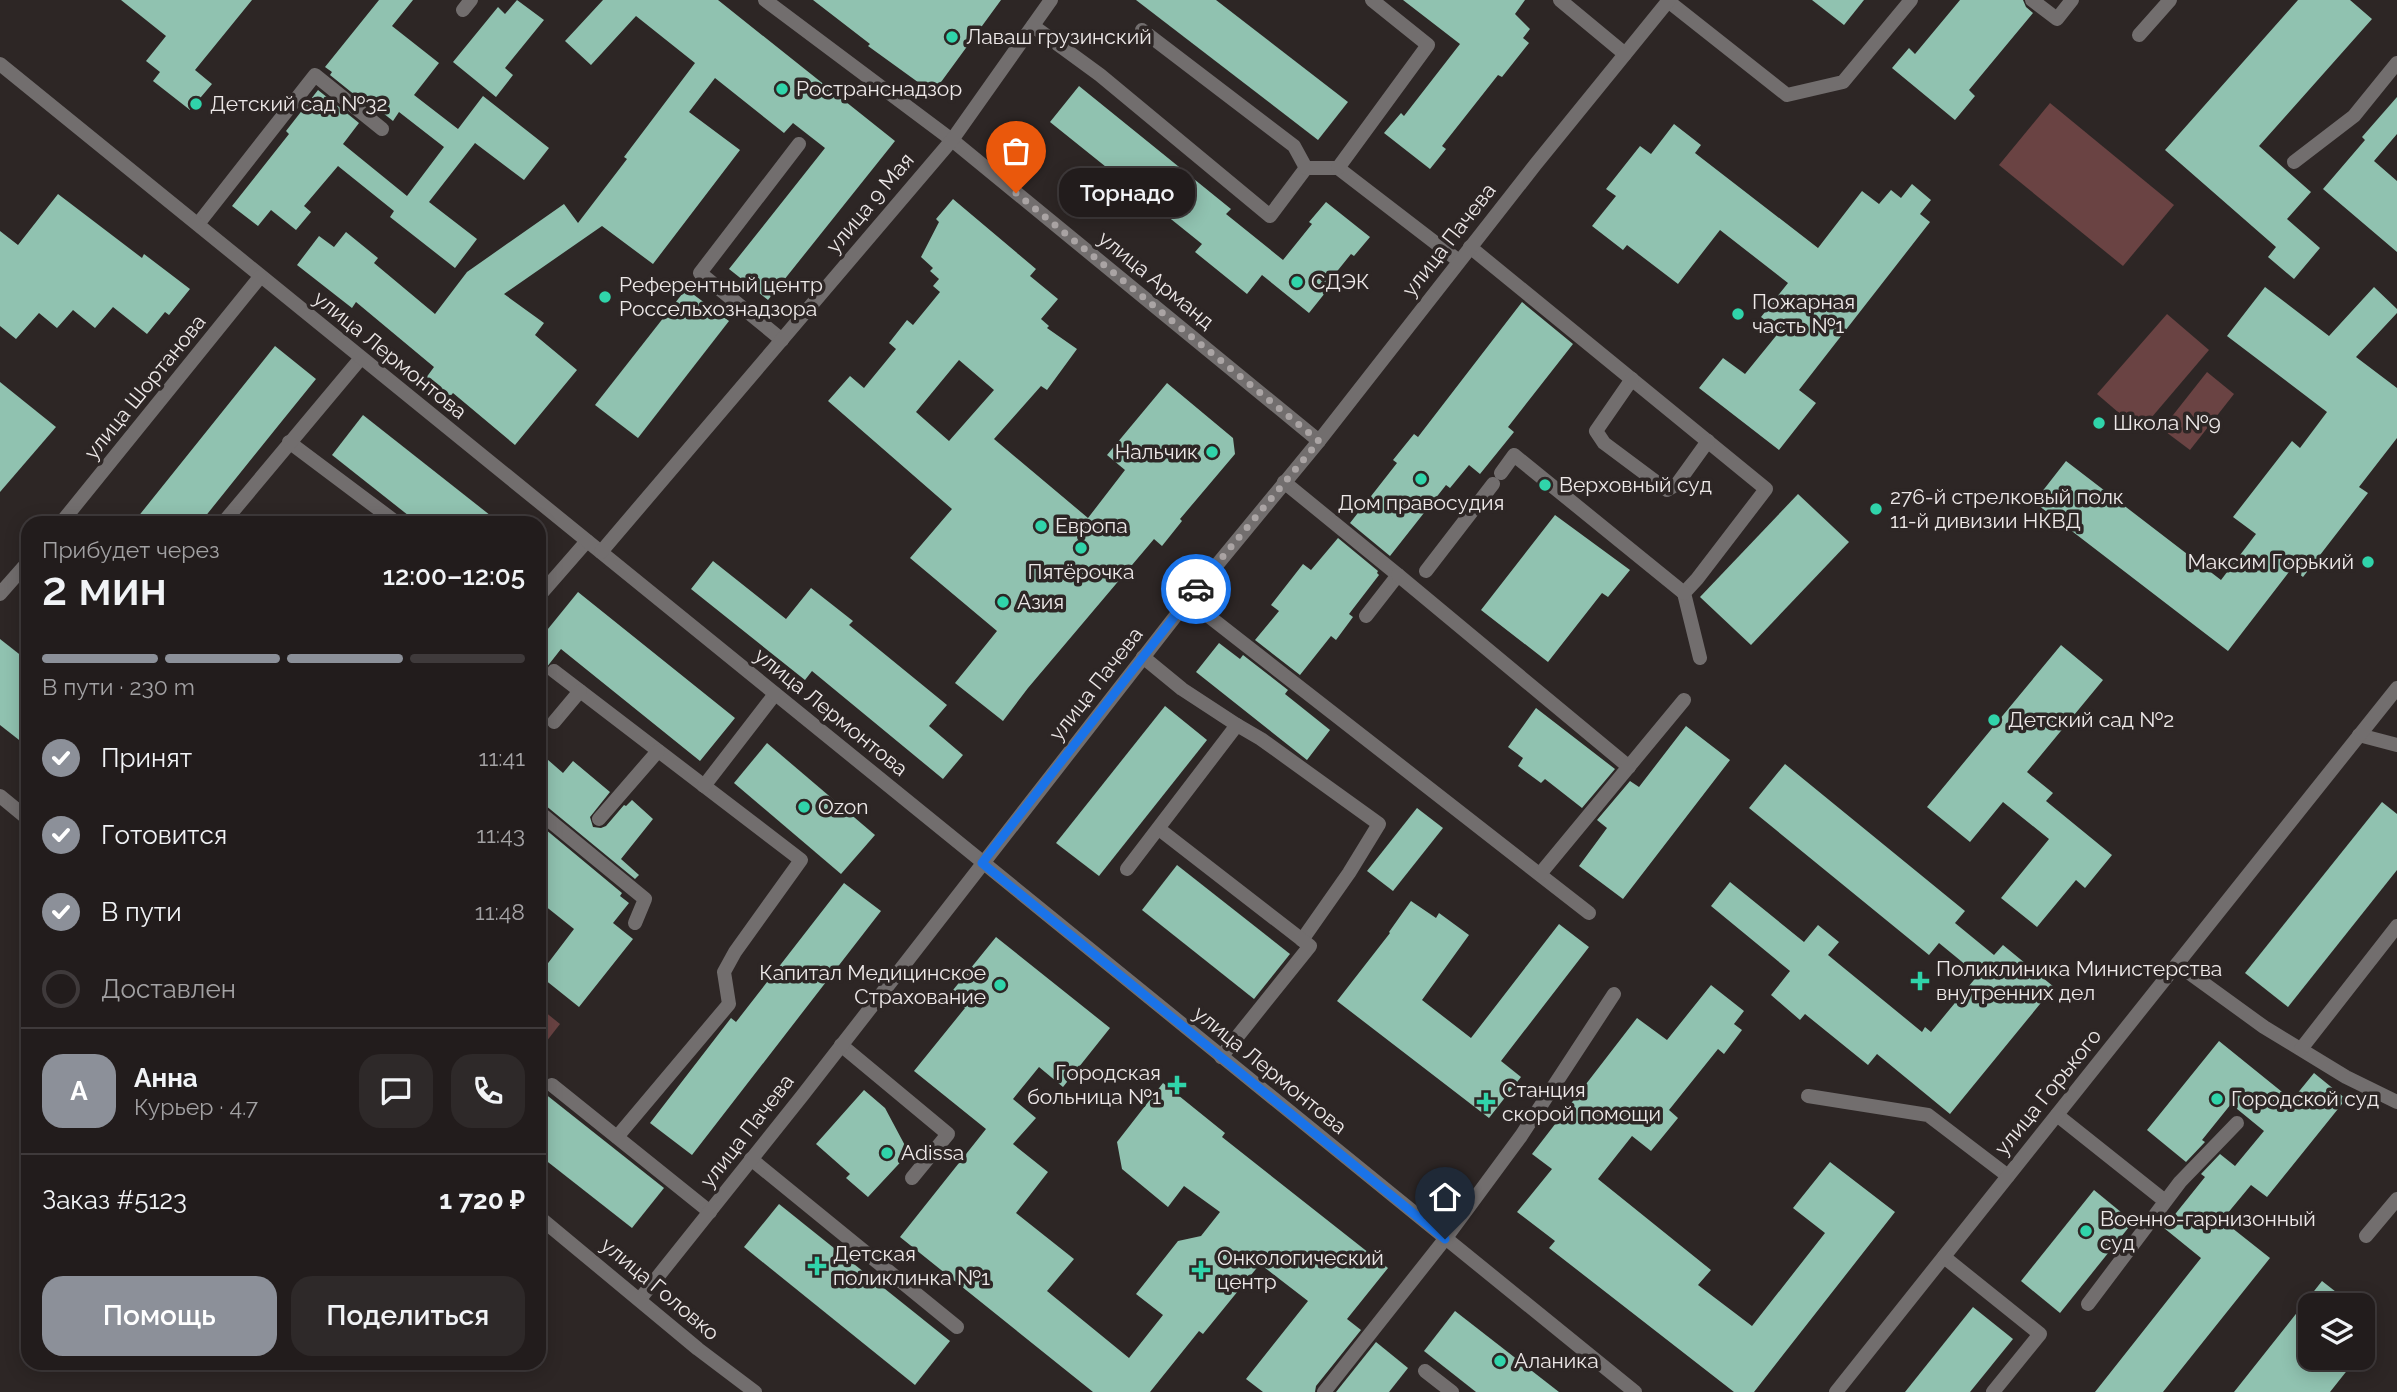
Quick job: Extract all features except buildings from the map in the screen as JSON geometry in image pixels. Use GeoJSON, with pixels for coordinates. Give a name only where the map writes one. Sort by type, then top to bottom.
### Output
{"type":"FeatureCollection","features":[{"type":"Feature","properties":{"kind":"street","name":"улица Арманд"},"geometry":{"type":"LineString","coordinates":[[765,0],[952,140],[1319,441]]}},
{"type":"Feature","properties":{"kind":"street","name":"улица 9 Мая"},"geometry":{"type":"LineString","coordinates":[[601,552],[952,140],[1051,0]]}},
{"type":"Feature","properties":{"kind":"street"},"geometry":{"type":"LineString","coordinates":[[1338,167],[1428,45],[1372,0]]}},
{"type":"Feature","properties":{"kind":"street"},"geometry":{"type":"LineString","coordinates":[[1560,0],[1625,54]]}},
{"type":"Feature","properties":{"kind":"street"},"geometry":{"type":"LineString","coordinates":[[1669,0],[1787,95],[1843,82],[1911,0]]}},
{"type":"Feature","properties":{"kind":"street","name":"улица Пачева"},"geometry":{"type":"LineString","coordinates":[[640,1299],[1188,600],[1319,441],[1470,247],[1669,0]]}},
{"type":"Feature","properties":{"kind":"street"},"geometry":{"type":"LineString","coordinates":[[2032,0],[2057,19],[2072,0]]}},
{"type":"Feature","properties":{"kind":"street"},"geometry":{"type":"LineString","coordinates":[[2139,35],[2170,0]]}},
{"type":"Feature","properties":{"kind":"street"},"geometry":{"type":"LineString","coordinates":[[1033,26],[1101,75],[1270,216],[1307,168]]}},
{"type":"Feature","properties":{"kind":"street"},"geometry":{"type":"LineString","coordinates":[[1142,30],[1294,146],[1307,168]]}},
{"type":"Feature","properties":{"kind":"street"},"geometry":{"type":"LineString","coordinates":[[2294,162],[2354,116],[2397,63]]}},
{"type":"Feature","properties":{"kind":"street","name":"улица Лермонтова"},"geometry":{"type":"LineString","coordinates":[[0,64],[1635,1392]]}},
{"type":"Feature","properties":{"kind":"street"},"geometry":{"type":"LineString","coordinates":[[198,224],[315,75],[382,129]]}},
{"type":"Feature","properties":{"kind":"street"},"geometry":{"type":"LineString","coordinates":[[782,340],[699,273],[799,144]]}},
{"type":"Feature","properties":{"kind":"street"},"geometry":{"type":"LineString","coordinates":[[1307,168],[1338,167],[1459,261]]}},
{"type":"Feature","properties":{"kind":"street"},"geometry":{"type":"LineString","coordinates":[[1470,247],[1766,489],[1684,593]]}},
{"type":"Feature","properties":{"kind":"street","name":"улица Шортанова"},"geometry":{"type":"LineString","coordinates":[[67,516],[260,277]]}},
{"type":"Feature","properties":{"kind":"street"},"geometry":{"type":"LineString","coordinates":[[229,516],[361,358]]}},
{"type":"Feature","properties":{"kind":"street"},"geometry":{"type":"LineString","coordinates":[[1632,379],[1596,431],[1604,443],[1667,490],[1677,484],[1709,442]]}},
{"type":"Feature","properties":{"kind":"street"},"geometry":{"type":"LineString","coordinates":[[289,442],[388,516]]}},
{"type":"Feature","properties":{"kind":"street"},"geometry":{"type":"LineString","coordinates":[[1426,571],[1514,454],[1684,593],[1700,658]]}},
{"type":"Feature","properties":{"kind":"street"},"geometry":{"type":"LineString","coordinates":[[1284,482],[1629,766]]}},
{"type":"Feature","properties":{"kind":"street"},"geometry":{"type":"LineString","coordinates":[[546,588],[587,541]]}},
{"type":"Feature","properties":{"kind":"street"},"geometry":{"type":"LineString","coordinates":[[0,594],[21,570]]}},
{"type":"Feature","properties":{"kind":"street"},"geometry":{"type":"LineString","coordinates":[[1366,616],[1398,575]]}},
{"type":"Feature","properties":{"kind":"street"},"geometry":{"type":"LineString","coordinates":[[1188,600],[1589,913]]}},
{"type":"Feature","properties":{"kind":"street"},"geometry":{"type":"LineString","coordinates":[[1143,657],[1182,688],[1261,739],[1379,824],[1349,873],[1302,940]]}},
{"type":"Feature","properties":{"kind":"street"},"geometry":{"type":"LineString","coordinates":[[554,671],[801,860],[735,952],[724,972],[729,1004],[617,1137]]}},
{"type":"Feature","properties":{"kind":"street","name":"улица Горького"},"geometry":{"type":"LineString","coordinates":[[1836,1392],[2397,688]]}},
{"type":"Feature","properties":{"kind":"street"},"geometry":{"type":"LineString","coordinates":[[554,722],[580,691]]}},
{"type":"Feature","properties":{"kind":"street"},"geometry":{"type":"LineString","coordinates":[[704,786],[775,694]]}},
{"type":"Feature","properties":{"kind":"street"},"geometry":{"type":"LineString","coordinates":[[1540,874],[1684,700]]}},
{"type":"Feature","properties":{"kind":"street"},"geometry":{"type":"LineString","coordinates":[[1127,869],[1237,725]]}},
{"type":"Feature","properties":{"kind":"street"},"geometry":{"type":"LineString","coordinates":[[2359,735],[2397,745]]}},
{"type":"Feature","properties":{"kind":"street"},"geometry":{"type":"LineString","coordinates":[[599,820],[658,751]]}},
{"type":"Feature","properties":{"kind":"street"},"geometry":{"type":"LineString","coordinates":[[0,796],[21,813]]}},
{"type":"Feature","properties":{"kind":"street"},"geometry":{"type":"LineString","coordinates":[[546,818],[645,899],[635,923]]}},
{"type":"Feature","properties":{"kind":"street"},"geometry":{"type":"LineString","coordinates":[[1158,829],[1310,946],[1221,1057]]}},
{"type":"Feature","properties":{"kind":"street"},"geometry":{"type":"LineString","coordinates":[[2301,1049],[2397,926]]}},
{"type":"Feature","properties":{"kind":"street"},"geometry":{"type":"LineString","coordinates":[[2177,964],[2264,1027],[2346,1077],[2397,1102]]}},
{"type":"Feature","properties":{"kind":"street"},"geometry":{"type":"LineString","coordinates":[[1324,1392],[1445,1239],[1521,1136],[1614,994]]}},
{"type":"Feature","properties":{"kind":"street"},"geometry":{"type":"LineString","coordinates":[[841,1045],[948,1133],[912,1178]]}},
{"type":"Feature","properties":{"kind":"street"},"geometry":{"type":"LineString","coordinates":[[552,1085],[710,1212]]}},
{"type":"Feature","properties":{"kind":"street"},"geometry":{"type":"LineString","coordinates":[[1808,1096],[1927,1115],[2008,1176]]}},
{"type":"Feature","properties":{"kind":"street"},"geometry":{"type":"LineString","coordinates":[[2057,1115],[2165,1202]]}},
{"type":"Feature","properties":{"kind":"street"},"geometry":{"type":"LineString","coordinates":[[2088,1304],[2180,1182],[2237,1123]]}},
{"type":"Feature","properties":{"kind":"street"},"geometry":{"type":"LineString","coordinates":[[751,1159],[957,1327]]}},
{"type":"Feature","properties":{"kind":"street"},"geometry":{"type":"LineString","coordinates":[[2367,1236],[2397,1199]]}},
{"type":"Feature","properties":{"kind":"street","name":"улица Головко"},"geometry":{"type":"LineString","coordinates":[[546,1223],[698,1349],[755,1392]]}},
{"type":"Feature","properties":{"kind":"street"},"geometry":{"type":"LineString","coordinates":[[1944,1256],[2039,1334],[1993,1392]]}},
{"type":"Feature","properties":{"kind":"street"},"geometry":{"type":"LineString","coordinates":[[1425,1371],[1452,1392]]}},
{"type":"Feature","properties":{"kind":"shaded area"},"geometry":{"type":"Polygon","coordinates":[[[2050,103],[2174,205],[2123,266],[1999,165],[2050,103]]]}},
{"type":"Feature","properties":{"kind":"shaded area"},"geometry":{"type":"Polygon","coordinates":[[[2167,314],[2209,350],[2140,431],[2097,394],[2167,314]]]}},
{"type":"Feature","properties":{"kind":"shaded area"},"geometry":{"type":"Polygon","coordinates":[[[2207,372],[2234,394],[2190,450],[2162,429],[2207,372]]]}},
{"type":"Feature","properties":{"kind":"shaded area"},"geometry":{"type":"Polygon","coordinates":[[[546,1013],[560,1024],[546,1042],[546,1013]]]}},
{"type":"Feature","properties":{"kind":"way so far"},"geometry":{"type":"LineString","coordinates":[[1016,193],[1319,441],[1196,589]]}},
{"type":"Feature","properties":{"kind":"place","name":"Лаваш грузинский"},"geometry":{"type":"Point","coordinates":[952,37]}},
{"type":"Feature","properties":{"kind":"place","name":"Ространснадзор"},"geometry":{"type":"Point","coordinates":[782,89]}},
{"type":"Feature","properties":{"kind":"place","name":"Детский сад №32"},"geometry":{"type":"Point","coordinates":[196,104]}},
{"type":"Feature","properties":{"kind":"place","name":"Торнадо"},"geometry":{"type":"Point","coordinates":[1016,193]}},
{"type":"Feature","properties":{"kind":"place","name":"СДЭК"},"geometry":{"type":"Point","coordinates":[1297,282]}},
{"type":"Feature","properties":{"kind":"place","name":"Референтный центр Россельхознадзора"},"geometry":{"type":"Point","coordinates":[605,297]}},
{"type":"Feature","properties":{"kind":"place","name":"Пожарная часть №1"},"geometry":{"type":"Point","coordinates":[1738,314]}},
{"type":"Feature","properties":{"kind":"place","name":"Школа №9"},"geometry":{"type":"Point","coordinates":[2099,423]}},
{"type":"Feature","properties":{"kind":"place","name":"Нальчик"},"geometry":{"type":"Point","coordinates":[1212,452]}},
{"type":"Feature","properties":{"kind":"place","name":"Дом правосудия"},"geometry":{"type":"Point","coordinates":[1421,479]}},
{"type":"Feature","properties":{"kind":"place","name":"Верховный суд"},"geometry":{"type":"Point","coordinates":[1545,485]}},
{"type":"Feature","properties":{"kind":"place","name":"276-й стрелковый полк 11-й дивизии НКВД"},"geometry":{"type":"Point","coordinates":[1876,509]}},
{"type":"Feature","properties":{"kind":"place","name":"Европа"},"geometry":{"type":"Point","coordinates":[1041,526]}},
{"type":"Feature","properties":{"kind":"place","name":"Пятёрочка"},"geometry":{"type":"Point","coordinates":[1081,548]}},
{"type":"Feature","properties":{"kind":"place","name":"Максим Горький"},"geometry":{"type":"Point","coordinates":[2368,562]}},
{"type":"Feature","properties":{"kind":"place","name":"Азия"},"geometry":{"type":"Point","coordinates":[1003,602]}},
{"type":"Feature","properties":{"kind":"place","name":"Детский сад №2"},"geometry":{"type":"Point","coordinates":[1994,720]}},
{"type":"Feature","properties":{"kind":"place","name":"Ozon"},"geometry":{"type":"Point","coordinates":[804,807]}},
{"type":"Feature","properties":{"kind":"place","name":"Поликлиника Министерства внутренних дел"},"geometry":{"type":"Point","coordinates":[1920,981]}},
{"type":"Feature","properties":{"kind":"place","name":"Капитал Медицинское Страхование"},"geometry":{"type":"Point","coordinates":[1000,985]}},
{"type":"Feature","properties":{"kind":"place","name":"Городская больница №1"},"geometry":{"type":"Point","coordinates":[1177,1085]}},
{"type":"Feature","properties":{"kind":"place","name":"Городской суд"},"geometry":{"type":"Point","coordinates":[2217,1099]}},
{"type":"Feature","properties":{"kind":"place","name":"Станция скорой помощи"},"geometry":{"type":"Point","coordinates":[1486,1102]}},
{"type":"Feature","properties":{"kind":"place","name":"Adissa"},"geometry":{"type":"Point","coordinates":[887,1153]}},
{"type":"Feature","properties":{"kind":"place","name":"Военно-гарнизонный суд"},"geometry":{"type":"Point","coordinates":[2086,1231]}},
{"type":"Feature","properties":{"kind":"place","name":"Детская поликлинка №1"},"geometry":{"type":"Point","coordinates":[817,1266]}},
{"type":"Feature","properties":{"kind":"place","name":"Онкологический центр"},"geometry":{"type":"Point","coordinates":[1201,1270]}},
{"type":"Feature","properties":{"kind":"place","name":"Аланика"},"geometry":{"type":"Point","coordinates":[1500,1361]}},
{"type":"Feature","properties":{"kind":"route"},"geometry":{"type":"LineString","coordinates":[[1196,589],[982,863],[1445,1239]]}}]}
